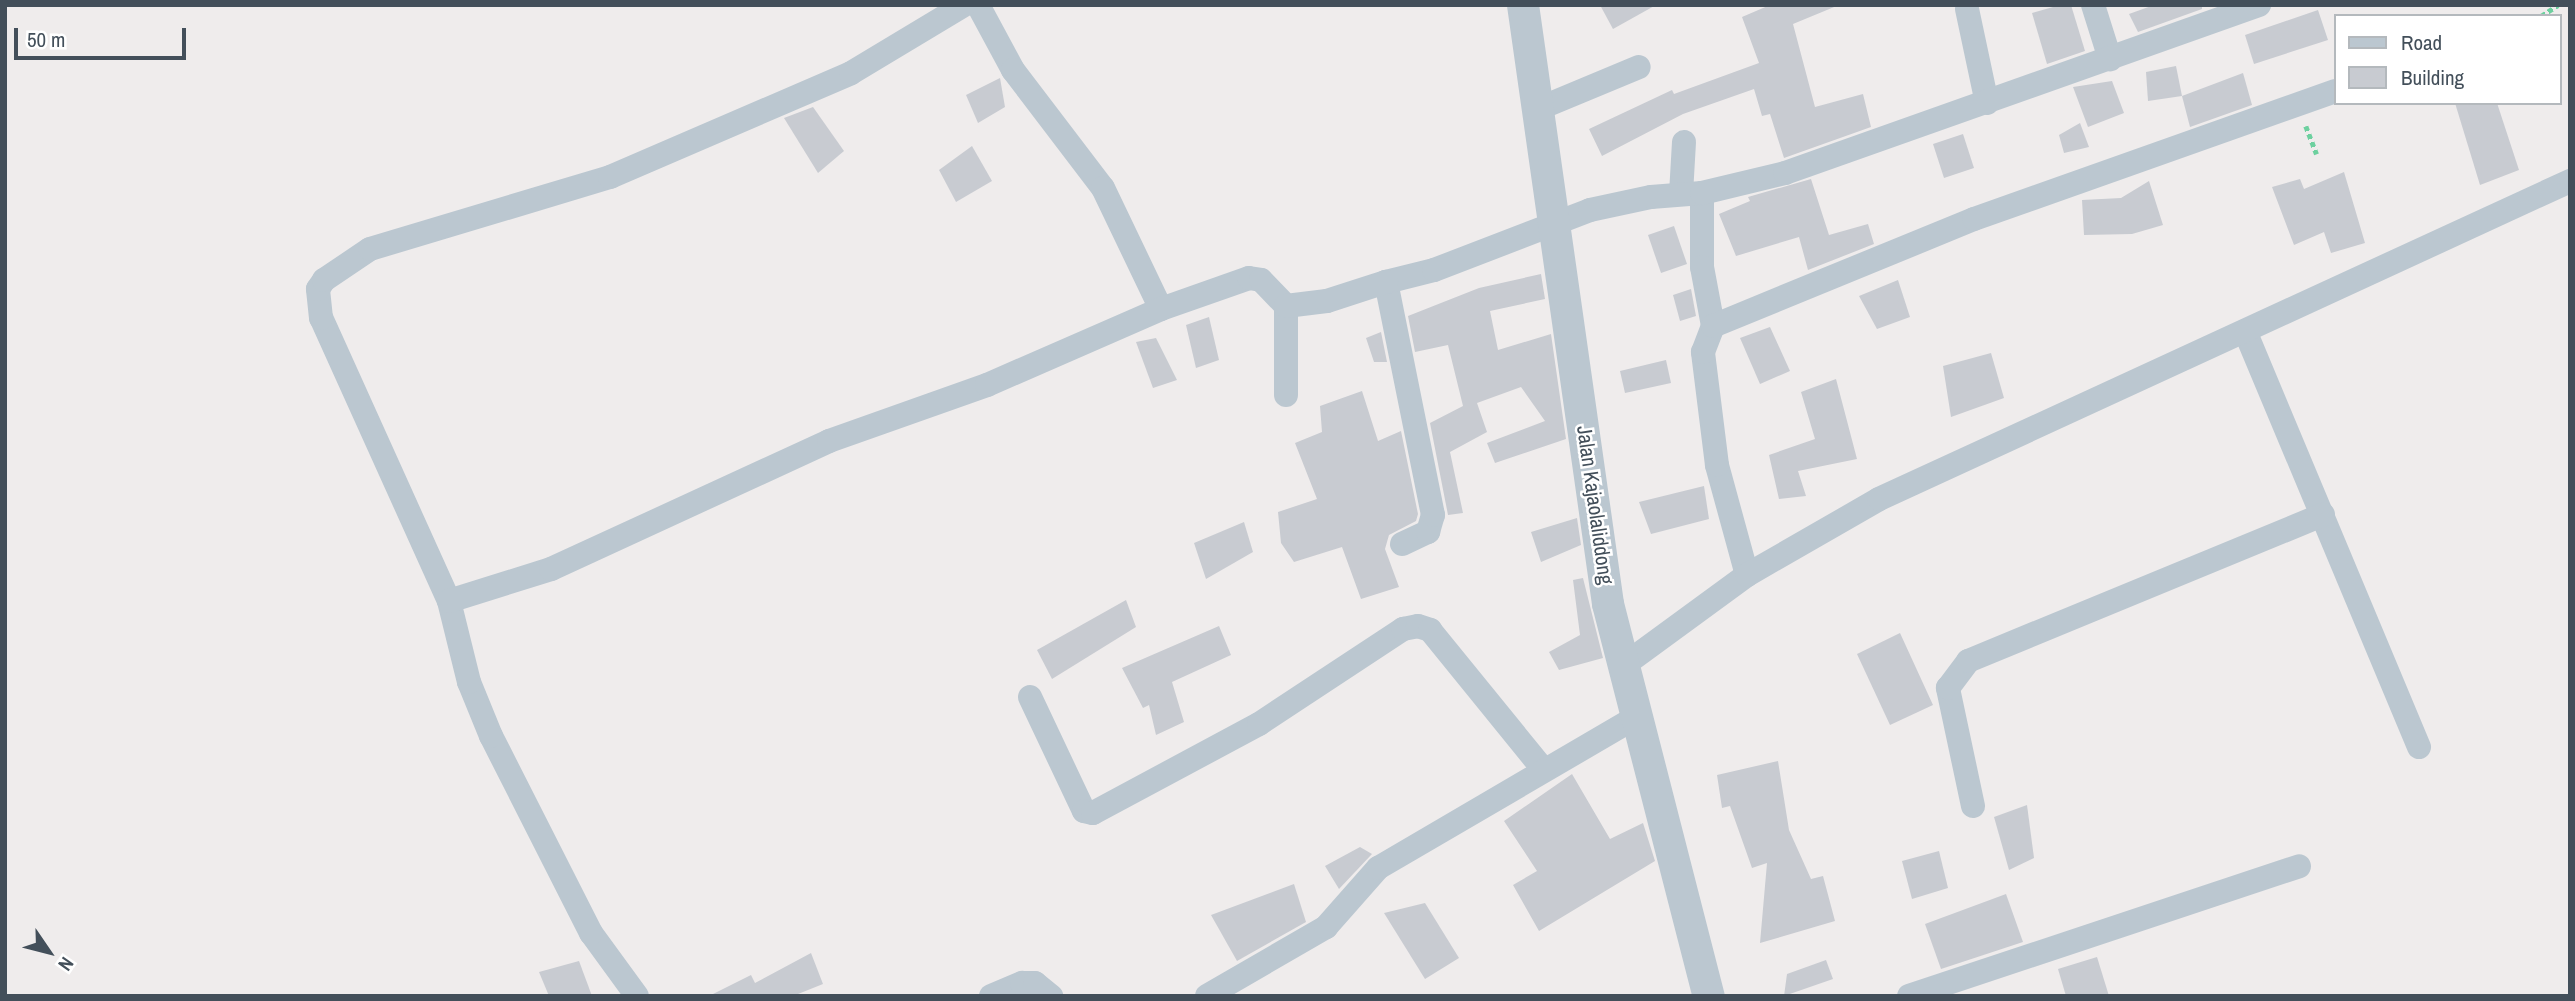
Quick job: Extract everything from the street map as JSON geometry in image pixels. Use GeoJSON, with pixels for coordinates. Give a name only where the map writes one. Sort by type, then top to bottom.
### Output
{"type":"FeatureCollection","features":[{"type":"Feature","properties":{"kind":"street"},"geometry":{"type":"LineString","coordinates":[[637,996],[591,933],[491,736],[469,682],[450,601],[321,317],[318,289],[324,280],[370,249],[610,177],[851,73],[964,5]]}},
{"type":"Feature","properties":{"kind":"street"},"geometry":{"type":"LineString","coordinates":[[978,5],[1013,70],[1109,198],[1161,309]]}},
{"type":"Feature","properties":{"kind":"street","name":"Jalan Kajaolaliddong"},"geometry":{"type":"LineString","coordinates":[[1523,5],[1608,604],[1709,996]]}},
{"type":"Feature","properties":{"kind":"street"},"geometry":{"type":"LineString","coordinates":[[2093,5],[2109,59]]}},
{"type":"Feature","properties":{"kind":"street"},"geometry":{"type":"LineString","coordinates":[[1286,306],[1327,301],[1617,203],[1691,194],[1785,173],[2259,5]]}},
{"type":"Feature","properties":{"kind":"street"},"geometry":{"type":"LineString","coordinates":[[1967,9],[1987,103]]}},
{"type":"Feature","properties":{"kind":"street"},"geometry":{"type":"LineString","coordinates":[[1538,109],[1639,67]]}},
{"type":"Feature","properties":{"kind":"street"},"geometry":{"type":"LineString","coordinates":[[1713,326],[1974,219],[2334,91]]}},
{"type":"Feature","properties":{"kind":"street"},"geometry":{"type":"LineString","coordinates":[[1684,142],[1713,326],[1703,352],[1712,426],[1747,575]]}},
{"type":"Feature","properties":{"kind":"street"},"geometry":{"type":"LineString","coordinates":[[1625,665],[1747,575],[1879,499],[2570,181]]}},
{"type":"Feature","properties":{"kind":"street"},"geometry":{"type":"LineString","coordinates":[[450,601],[551,569],[829,441],[987,386],[1161,309],[1254,277],[1286,306],[1286,395]]}},
{"type":"Feature","properties":{"kind":"street"},"geometry":{"type":"LineString","coordinates":[[1386,282],[1433,515],[1428,533],[1402,544]]}},
{"type":"Feature","properties":{"kind":"street"},"geometry":{"type":"LineString","coordinates":[[2245,331],[2419,747]]}},
{"type":"Feature","properties":{"kind":"street"},"geometry":{"type":"LineString","coordinates":[[1973,806],[1948,688],[1968,661],[2323,515]]}},
{"type":"Feature","properties":{"kind":"street"},"geometry":{"type":"LineString","coordinates":[[1030,697],[1084,811],[1093,813],[1259,724],[1403,629],[1418,626],[1430,630],[1542,768]]}},
{"type":"Feature","properties":{"kind":"street"},"geometry":{"type":"LineString","coordinates":[[1207,996],[1302,945],[1326,927],[1378,868],[1542,768],[1638,716]]}},
{"type":"Feature","properties":{"kind":"street"},"geometry":{"type":"LineString","coordinates":[[1909,996],[2299,866]]}},
{"type":"Feature","properties":{"kind":"street"},"geometry":{"type":"LineString","coordinates":[[991,996],[1021,983],[1035,983],[1051,996]]}},
{"type":"Feature","properties":{"kind":"path"},"geometry":{"type":"LineString","coordinates":[[2298,105],[2317,154]]}},
{"type":"Feature","properties":{"kind":"building"},"geometry":{"type":"Polygon","coordinates":[[[1600,5],[1656,5],[1613,29],[1600,5]]]}},
{"type":"Feature","properties":{"kind":"building"},"geometry":{"type":"Polygon","coordinates":[[[1770,5],[1839,5],[1793,24],[1815,107],[1863,94],[1871,127],[1784,158],[1770,114],[1762,116],[1754,89],[1683,114],[1602,156],[1589,129],[1672,90],[1674,94],[1759,63],[1742,17],[1770,5]]]}},
{"type":"Feature","properties":{"kind":"building"},"geometry":{"type":"Polygon","coordinates":[[[2060,5],[2071,5],[2085,51],[2047,64],[2032,13],[2060,5]]]}},
{"type":"Feature","properties":{"kind":"building"},"geometry":{"type":"Polygon","coordinates":[[[2154,5],[2202,5],[2202,9],[2138,32],[2129,14],[2154,5]]]}},
{"type":"Feature","properties":{"kind":"building"},"geometry":{"type":"Polygon","coordinates":[[[2318,10],[2328,40],[2254,64],[2245,35],[2318,10]]]}},
{"type":"Feature","properties":{"kind":"building"},"geometry":{"type":"Polygon","coordinates":[[[2176,66],[2182,96],[2148,101],[2146,72],[2176,66]]]}},
{"type":"Feature","properties":{"kind":"building"},"geometry":{"type":"Polygon","coordinates":[[[2243,73],[2252,105],[2190,127],[2182,96],[2243,73]]]}},
{"type":"Feature","properties":{"kind":"building"},"geometry":{"type":"Polygon","coordinates":[[[1000,78],[1005,107],[978,123],[966,95],[1000,78]]]}},
{"type":"Feature","properties":{"kind":"building"},"geometry":{"type":"Polygon","coordinates":[[[2112,81],[2124,113],[2088,127],[2073,87],[2112,81]]]}},
{"type":"Feature","properties":{"kind":"building"},"geometry":{"type":"Polygon","coordinates":[[[2456,105],[2498,105],[2519,170],[2480,185],[2456,105]]]}},
{"type":"Feature","properties":{"kind":"building"},"geometry":{"type":"Polygon","coordinates":[[[813,107],[844,151],[818,173],[784,118],[813,107]]]}},
{"type":"Feature","properties":{"kind":"building"},"geometry":{"type":"Polygon","coordinates":[[[2080,123],[2089,147],[2064,153],[2059,135],[2080,123]]]}},
{"type":"Feature","properties":{"kind":"building"},"geometry":{"type":"Polygon","coordinates":[[[1963,134],[1974,168],[1944,178],[1933,144],[1963,134]]]}},
{"type":"Feature","properties":{"kind":"building"},"geometry":{"type":"Polygon","coordinates":[[[972,146],[992,181],[956,202],[939,170],[972,146]]]}},
{"type":"Feature","properties":{"kind":"building"},"geometry":{"type":"Polygon","coordinates":[[[2344,172],[2365,243],[2331,253],[2324,232],[2294,245],[2272,187],[2300,179],[2304,189],[2344,172]]]}},
{"type":"Feature","properties":{"kind":"building"},"geometry":{"type":"Polygon","coordinates":[[[1811,179],[1829,235],[1868,224],[1874,244],[1808,270],[1799,237],[1736,256],[1719,214],[1750,201],[1748,197],[1811,179]]]}},
{"type":"Feature","properties":{"kind":"building"},"geometry":{"type":"Polygon","coordinates":[[[2149,181],[2163,225],[2132,234],[2084,235],[2082,200],[2121,198],[2149,181]]]}},
{"type":"Feature","properties":{"kind":"building"},"geometry":{"type":"Polygon","coordinates":[[[1674,226],[1687,264],[1661,273],[1648,235],[1674,226]]]}},
{"type":"Feature","properties":{"kind":"building"},"geometry":{"type":"Polygon","coordinates":[[[1541,274],[1545,299],[1490,311],[1498,350],[1551,334],[1566,439],[1495,463],[1487,443],[1545,421],[1521,387],[1477,403],[1487,432],[1450,452],[1463,513],[1448,515],[1430,423],[1463,406],[1448,345],[1415,352],[1408,316],[1479,288],[1541,274]]]}},
{"type":"Feature","properties":{"kind":"building"},"geometry":{"type":"Polygon","coordinates":[[[1898,280],[1910,317],[1877,329],[1859,296],[1898,280]]]}},
{"type":"Feature","properties":{"kind":"building"},"geometry":{"type":"Polygon","coordinates":[[[1691,289],[1696,316],[1680,321],[1673,295],[1691,289]]]}},
{"type":"Feature","properties":{"kind":"building"},"geometry":{"type":"Polygon","coordinates":[[[1209,317],[1219,360],[1196,368],[1186,325],[1209,317]]]}},
{"type":"Feature","properties":{"kind":"building"},"geometry":{"type":"Polygon","coordinates":[[[1770,327],[1790,371],[1760,384],[1740,338],[1770,327]]]}},
{"type":"Feature","properties":{"kind":"building"},"geometry":{"type":"Polygon","coordinates":[[[1381,332],[1387,362],[1374,362],[1366,338],[1381,332]]]}},
{"type":"Feature","properties":{"kind":"building"},"geometry":{"type":"Polygon","coordinates":[[[1156,338],[1177,380],[1153,388],[1136,342],[1156,338]]]}},
{"type":"Feature","properties":{"kind":"building"},"geometry":{"type":"Polygon","coordinates":[[[1991,353],[2004,398],[1951,417],[1943,366],[1991,353]]]}},
{"type":"Feature","properties":{"kind":"building"},"geometry":{"type":"Polygon","coordinates":[[[1666,360],[1671,383],[1625,393],[1620,371],[1666,360]]]}},
{"type":"Feature","properties":{"kind":"building"},"geometry":{"type":"Polygon","coordinates":[[[1836,379],[1857,459],[1798,471],[1806,496],[1779,499],[1769,455],[1815,439],[1801,392],[1836,379]]]}},
{"type":"Feature","properties":{"kind":"building"},"geometry":{"type":"Polygon","coordinates":[[[1362,391],[1378,441],[1401,431],[1418,514],[1416,521],[1389,535],[1385,549],[1399,587],[1361,599],[1342,547],[1294,562],[1281,543],[1278,512],[1317,499],[1295,443],[1322,432],[1320,406],[1362,391]]]}},
{"type":"Feature","properties":{"kind":"building"},"geometry":{"type":"Polygon","coordinates":[[[1704,486],[1709,519],[1651,534],[1639,502],[1704,486]]]}},
{"type":"Feature","properties":{"kind":"building"},"geometry":{"type":"Polygon","coordinates":[[[1577,518],[1581,545],[1541,562],[1531,532],[1577,518]]]}},
{"type":"Feature","properties":{"kind":"building"},"geometry":{"type":"Polygon","coordinates":[[[1244,522],[1253,552],[1206,579],[1194,543],[1244,522]]]}},
{"type":"Feature","properties":{"kind":"building"},"geometry":{"type":"Polygon","coordinates":[[[1583,578],[1603,658],[1559,670],[1549,652],[1580,635],[1573,580],[1583,578]]]}},
{"type":"Feature","properties":{"kind":"building"},"geometry":{"type":"Polygon","coordinates":[[[1126,600],[1136,627],[1052,679],[1037,650],[1126,600]]]}},
{"type":"Feature","properties":{"kind":"building"},"geometry":{"type":"Polygon","coordinates":[[[1219,626],[1231,655],[1172,682],[1184,722],[1156,735],[1149,705],[1143,708],[1122,668],[1219,626]]]}},
{"type":"Feature","properties":{"kind":"building"},"geometry":{"type":"Polygon","coordinates":[[[1900,633],[1933,705],[1890,725],[1857,654],[1900,633]]]}},
{"type":"Feature","properties":{"kind":"building"},"geometry":{"type":"Polygon","coordinates":[[[1778,761],[1789,830],[1811,879],[1823,876],[1835,921],[1760,943],[1767,863],[1752,868],[1730,806],[1722,808],[1717,775],[1778,761]]]}},
{"type":"Feature","properties":{"kind":"building"},"geometry":{"type":"Polygon","coordinates":[[[1572,774],[1610,839],[1643,823],[1655,861],[1539,931],[1513,885],[1537,871],[1504,821],[1572,774]]]}},
{"type":"Feature","properties":{"kind":"building"},"geometry":{"type":"Polygon","coordinates":[[[2027,805],[2034,858],[2009,870],[1994,817],[2027,805]]]}},
{"type":"Feature","properties":{"kind":"building"},"geometry":{"type":"Polygon","coordinates":[[[1360,847],[1372,854],[1339,889],[1325,866],[1360,847]]]}},
{"type":"Feature","properties":{"kind":"building"},"geometry":{"type":"Polygon","coordinates":[[[1939,851],[1948,888],[1912,899],[1902,861],[1939,851]]]}},
{"type":"Feature","properties":{"kind":"building"},"geometry":{"type":"Polygon","coordinates":[[[1294,884],[1306,922],[1237,961],[1211,915],[1294,884]]]}},
{"type":"Feature","properties":{"kind":"building"},"geometry":{"type":"Polygon","coordinates":[[[2006,894],[2023,942],[1941,969],[1925,924],[2006,894]]]}},
{"type":"Feature","properties":{"kind":"building"},"geometry":{"type":"Polygon","coordinates":[[[1425,903],[1459,958],[1425,979],[1384,913],[1425,903]]]}},
{"type":"Feature","properties":{"kind":"building"},"geometry":{"type":"Polygon","coordinates":[[[811,953],[823,984],[793,996],[709,996],[751,975],[755,983],[811,953]]]}},
{"type":"Feature","properties":{"kind":"building"},"geometry":{"type":"Polygon","coordinates":[[[2097,957],[2109,996],[2066,996],[2058,969],[2097,957]]]}},
{"type":"Feature","properties":{"kind":"building"},"geometry":{"type":"Polygon","coordinates":[[[1826,960],[1833,979],[1784,996],[1787,974],[1826,960]]]}},
{"type":"Feature","properties":{"kind":"building"},"geometry":{"type":"Polygon","coordinates":[[[579,961],[592,996],[549,996],[539,972],[579,961]]]}}]}
